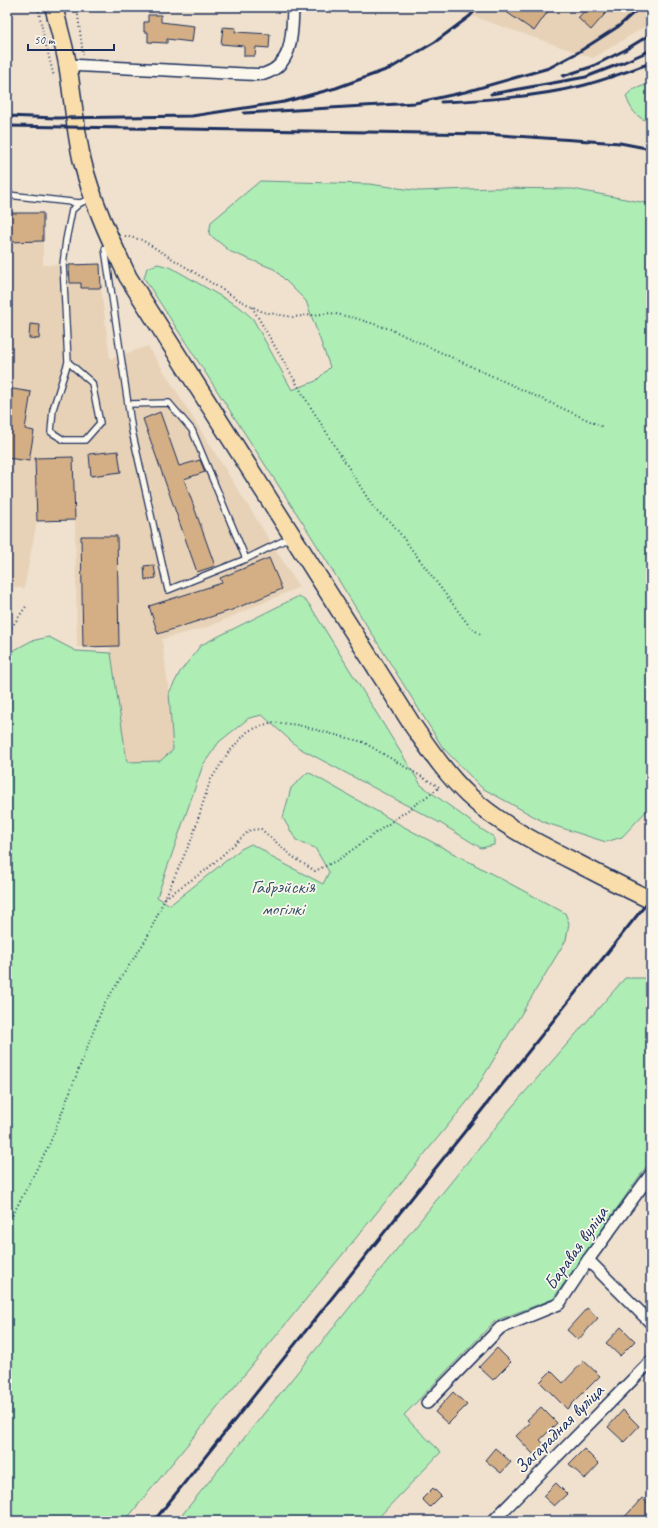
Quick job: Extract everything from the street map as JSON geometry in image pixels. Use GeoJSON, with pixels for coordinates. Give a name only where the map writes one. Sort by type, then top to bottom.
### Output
{"type":"FeatureCollection","features":[{"type":"Feature","properties":{"kind":"main road"},"geometry":{"type":"LineString","coordinates":[[54,7],[76,65],[76,127],[87,200],[111,241],[128,277],[292,537],[413,726],[437,760],[446,783],[467,794],[487,812],[529,839],[651,900]]}},
{"type":"Feature","properties":{"kind":"street"},"geometry":{"type":"LineString","coordinates":[[76,65],[263,74],[276,68],[284,59],[292,41],[293,7]]}},
{"type":"Feature","properties":{"kind":"street","name":"Баравая вуліца"},"geometry":{"type":"LineString","coordinates":[[427,1403],[500,1328],[559,1304],[588,1260],[651,1174]]}},
{"type":"Feature","properties":{"kind":"street"},"geometry":{"type":"LineString","coordinates":[[588,1260],[651,1323]]}},
{"type":"Feature","properties":{"kind":"street","name":"Загарадная вуліца"},"geometry":{"type":"LineString","coordinates":[[493,1521],[651,1361]]}},
{"type":"Feature","properties":{"kind":"lane"},"geometry":{"type":"LineString","coordinates":[[8,196],[87,200]]}},
{"type":"Feature","properties":{"kind":"lane"},"geometry":{"type":"LineString","coordinates":[[68,362],[92,382],[100,423],[85,440],[64,440],[51,432],[53,409],[68,362],[63,265],[66,240],[72,210],[87,200]]}},
{"type":"Feature","properties":{"kind":"lane"},"geometry":{"type":"LineString","coordinates":[[111,241],[105,249],[132,432],[168,590],[246,559],[292,537]]}},
{"type":"Feature","properties":{"kind":"lane"},"geometry":{"type":"LineString","coordinates":[[128,404],[169,403],[192,430],[246,559]]}},
{"type":"Feature","properties":{"kind":"path"},"geometry":{"type":"LineString","coordinates":[[76,65],[77,7]]}},
{"type":"Feature","properties":{"kind":"path"},"geometry":{"type":"LineString","coordinates":[[111,241],[123,235],[142,240],[263,312],[293,317],[331,313],[355,318],[390,329],[603,427]]}},
{"type":"Feature","properties":{"kind":"path"},"geometry":{"type":"LineString","coordinates":[[251,306],[305,398],[375,510],[392,523],[470,627],[480,634]]}},
{"type":"Feature","properties":{"kind":"path"},"geometry":{"type":"LineString","coordinates":[[7,634],[27,605]]}},
{"type":"Feature","properties":{"kind":"path"},"geometry":{"type":"LineString","coordinates":[[7,1226],[50,1143],[104,1004],[147,938],[164,898],[192,838],[210,781],[228,753],[248,731],[272,722],[298,724],[363,742],[446,783],[338,860],[315,871],[293,857],[261,829],[250,830],[206,870],[164,898]]}},
{"type":"Feature","properties":{"kind":"shaded area"},"geometry":{"type":"Polygon","coordinates":[[[446,7],[651,7],[651,23],[593,58],[446,7]]]}},
{"type":"Feature","properties":{"kind":"shaded area"},"geometry":{"type":"Polygon","coordinates":[[[7,213],[43,213],[43,265],[100,264],[101,288],[110,359],[148,346],[299,587],[208,627],[162,639],[169,693],[173,750],[160,761],[127,763],[110,647],[77,647],[75,520],[37,521],[24,589],[7,585],[7,213]]]}},
{"type":"Feature","properties":{"kind":"green space"},"geometry":{"type":"Polygon","coordinates":[[[651,83],[651,122],[646,121],[635,113],[626,96],[632,90],[651,83]]]}},
{"type":"Feature","properties":{"kind":"green space"},"geometry":{"type":"Polygon","coordinates":[[[260,181],[369,184],[420,191],[493,188],[573,189],[651,204],[651,806],[622,837],[606,842],[546,823],[482,788],[443,748],[308,531],[144,278],[147,268],[158,264],[172,268],[241,308],[253,319],[292,390],[316,381],[330,367],[306,301],[274,269],[231,252],[209,234],[211,222],[260,181]]]}},
{"type":"Feature","properties":{"kind":"green space","name":"Габрэйскія могілкі"},"geometry":{"type":"Polygon","coordinates":[[[299,596],[309,604],[421,785],[494,837],[494,845],[481,848],[440,823],[299,748],[262,715],[249,718],[219,742],[203,765],[157,897],[170,905],[241,849],[251,844],[263,850],[271,857],[323,884],[329,872],[315,848],[296,840],[283,818],[291,788],[308,772],[406,828],[565,913],[569,923],[566,940],[471,1097],[125,1521],[7,1521],[7,654],[31,641],[49,637],[76,651],[111,653],[127,762],[160,761],[173,750],[169,693],[180,672],[201,645],[299,596]]]}},
{"type":"Feature","properties":{"kind":"green space"},"geometry":{"type":"Polygon","coordinates":[[[625,978],[651,978],[651,1160],[553,1299],[495,1321],[404,1415],[441,1452],[375,1521],[177,1521],[511,1108],[625,978]]]}},
{"type":"Feature","properties":{"kind":"building"},"geometry":{"type":"Polygon","coordinates":[[[499,7],[551,7],[534,31],[499,7]]]}},
{"type":"Feature","properties":{"kind":"building"},"geometry":{"type":"Polygon","coordinates":[[[588,7],[611,7],[591,30],[578,18],[588,7]]]}},
{"type":"Feature","properties":{"kind":"building"},"geometry":{"type":"Polygon","coordinates":[[[148,15],[161,15],[161,22],[194,26],[192,42],[167,39],[167,43],[148,42],[148,32],[144,32],[144,22],[148,22],[148,15]]]}},
{"type":"Feature","properties":{"kind":"building"},"geometry":{"type":"Polygon","coordinates":[[[223,27],[236,28],[235,32],[270,34],[269,48],[256,47],[255,56],[244,56],[244,46],[221,44],[223,27]]]}},
{"type":"Feature","properties":{"kind":"building"},"geometry":{"type":"Polygon","coordinates":[[[8,213],[43,213],[43,241],[8,242],[8,213]]]}},
{"type":"Feature","properties":{"kind":"building"},"geometry":{"type":"Polygon","coordinates":[[[100,264],[101,288],[81,288],[81,283],[70,283],[69,265],[100,264]]]}},
{"type":"Feature","properties":{"kind":"building"},"geometry":{"type":"Polygon","coordinates":[[[30,324],[40,325],[39,339],[29,338],[30,324]]]}},
{"type":"Feature","properties":{"kind":"building"},"geometry":{"type":"Polygon","coordinates":[[[7,388],[31,392],[25,429],[34,431],[29,461],[7,458],[7,388]]]}},
{"type":"Feature","properties":{"kind":"building"},"geometry":{"type":"Polygon","coordinates":[[[160,412],[179,466],[200,460],[205,472],[184,479],[215,566],[197,572],[143,419],[160,412]]]}},
{"type":"Feature","properties":{"kind":"building"},"geometry":{"type":"Polygon","coordinates":[[[118,451],[121,472],[91,476],[89,454],[118,451]]]}},
{"type":"Feature","properties":{"kind":"building"},"geometry":{"type":"Polygon","coordinates":[[[73,457],[75,520],[37,521],[35,458],[73,457]]]}},
{"type":"Feature","properties":{"kind":"building"},"geometry":{"type":"Polygon","coordinates":[[[81,536],[117,536],[119,646],[83,647],[81,536]]]}},
{"type":"Feature","properties":{"kind":"building"},"geometry":{"type":"Polygon","coordinates":[[[269,558],[282,589],[232,610],[158,634],[149,606],[222,583],[220,578],[269,558]]]}},
{"type":"Feature","properties":{"kind":"building"},"geometry":{"type":"Polygon","coordinates":[[[154,565],[156,578],[145,580],[144,566],[154,565]]]}},
{"type":"Feature","properties":{"kind":"building"},"geometry":{"type":"Polygon","coordinates":[[[587,1308],[598,1318],[578,1340],[567,1330],[587,1308]]]}},
{"type":"Feature","properties":{"kind":"building"},"geometry":{"type":"Polygon","coordinates":[[[621,1327],[635,1341],[620,1356],[606,1343],[621,1327]]]}},
{"type":"Feature","properties":{"kind":"building"},"geometry":{"type":"Polygon","coordinates":[[[497,1348],[511,1362],[493,1380],[479,1367],[497,1348]]]}},
{"type":"Feature","properties":{"kind":"building"},"geometry":{"type":"Polygon","coordinates":[[[584,1361],[600,1376],[567,1409],[540,1382],[551,1371],[563,1383],[584,1361]]]}},
{"type":"Feature","properties":{"kind":"building"},"geometry":{"type":"Polygon","coordinates":[[[453,1392],[467,1405],[448,1424],[435,1412],[453,1392]]]}},
{"type":"Feature","properties":{"kind":"building"},"geometry":{"type":"Polygon","coordinates":[[[541,1407],[557,1423],[540,1440],[545,1445],[534,1455],[516,1436],[530,1423],[527,1420],[541,1407]]]}},
{"type":"Feature","properties":{"kind":"building"},"geometry":{"type":"Polygon","coordinates":[[[623,1410],[639,1426],[624,1442],[608,1427],[623,1410]]]}},
{"type":"Feature","properties":{"kind":"building"},"geometry":{"type":"Polygon","coordinates":[[[495,1448],[511,1462],[501,1473],[485,1460],[495,1448]]]}},
{"type":"Feature","properties":{"kind":"building"},"geometry":{"type":"Polygon","coordinates":[[[584,1449],[599,1464],[585,1479],[569,1464],[584,1449]]]}},
{"type":"Feature","properties":{"kind":"building"},"geometry":{"type":"Polygon","coordinates":[[[556,1483],[567,1494],[554,1506],[543,1496],[556,1483]]]}},
{"type":"Feature","properties":{"kind":"building"},"geometry":{"type":"Polygon","coordinates":[[[433,1488],[441,1496],[430,1507],[422,1499],[433,1488]]]}},
{"type":"Feature","properties":{"kind":"building"},"geometry":{"type":"Polygon","coordinates":[[[642,1498],[651,1506],[651,1517],[647,1521],[621,1521],[642,1498]]]}},
{"type":"Feature","properties":{"kind":"railway"},"geometry":{"type":"LineString","coordinates":[[7,116],[56,118],[192,116],[284,102],[336,88],[391,68],[435,42],[470,16],[478,7]]}},
{"type":"Feature","properties":{"kind":"railway"},"geometry":{"type":"LineString","coordinates":[[244,113],[415,103],[465,92],[549,68],[577,53],[619,26],[640,7]]}},
{"type":"Feature","properties":{"kind":"railway"},"geometry":{"type":"LineString","coordinates":[[563,76],[591,67],[625,50],[651,34]]}},
{"type":"Feature","properties":{"kind":"railway"},"geometry":{"type":"LineString","coordinates":[[491,94],[586,77],[651,50]]}},
{"type":"Feature","properties":{"kind":"railway"},"geometry":{"type":"LineString","coordinates":[[441,102],[511,97],[564,90],[599,81],[651,63]]}},
{"type":"Feature","properties":{"kind":"railway"},"geometry":{"type":"LineString","coordinates":[[7,126],[485,134],[620,143],[651,149]]}},
{"type":"Feature","properties":{"kind":"railway"},"geometry":{"type":"LineString","coordinates":[[154,1521],[651,898]]}}]}
